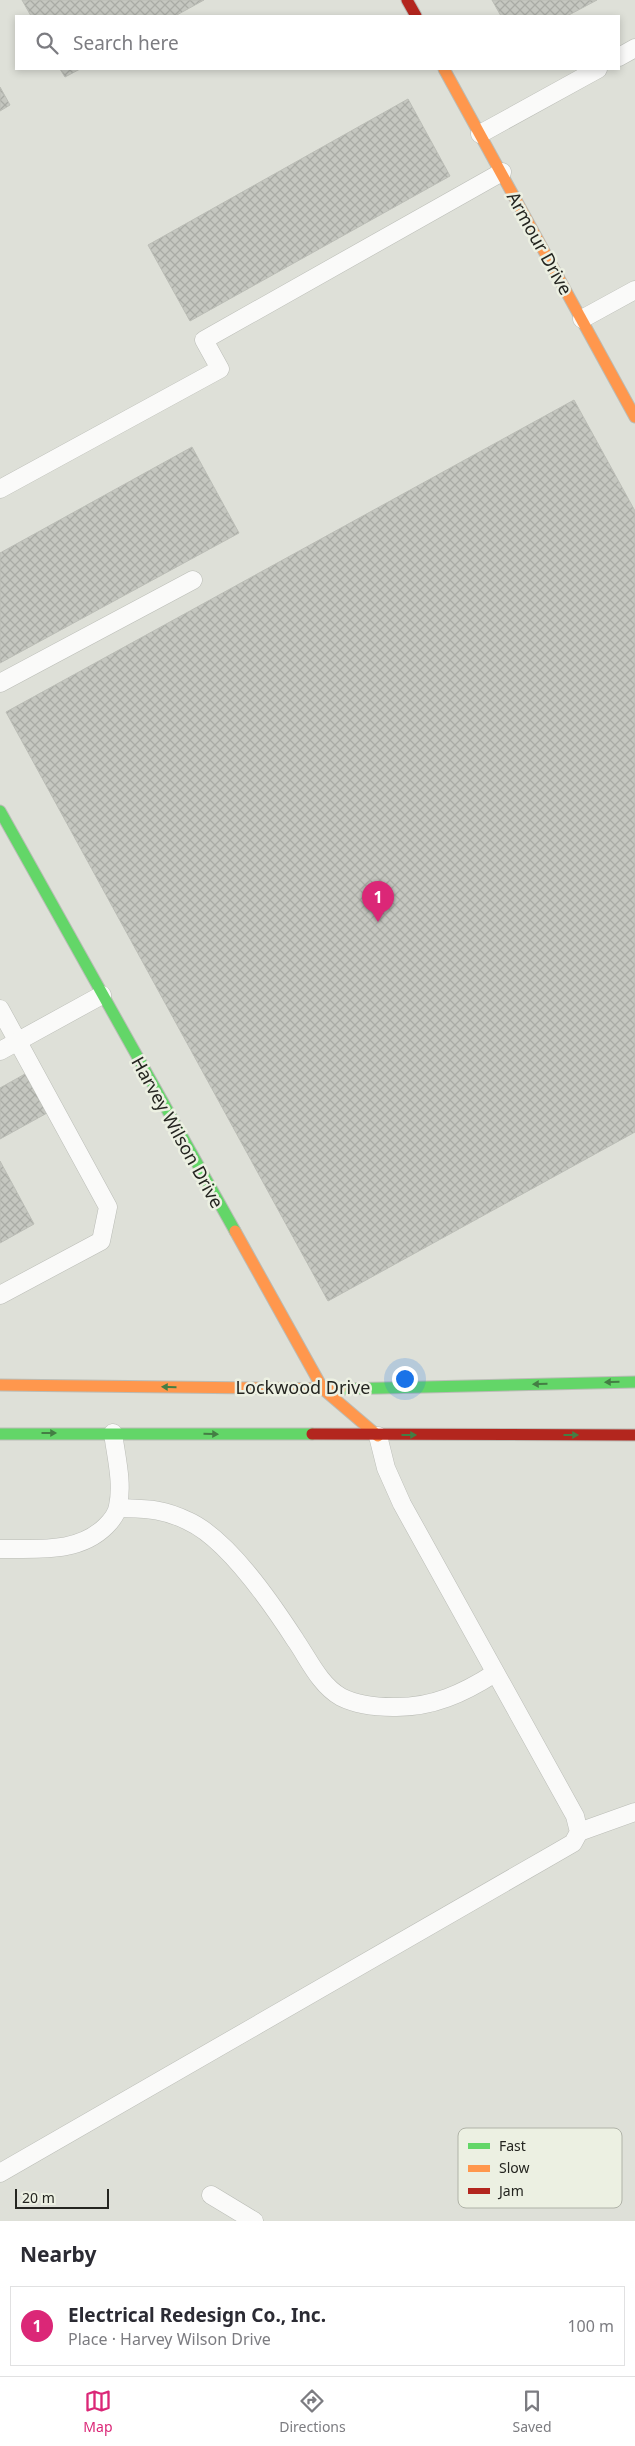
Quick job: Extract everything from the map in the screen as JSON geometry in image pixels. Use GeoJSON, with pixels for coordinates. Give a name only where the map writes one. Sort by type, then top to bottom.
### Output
{"type":"FeatureCollection","features":[{"type":"Feature","properties":{"kind":"main road"},"geometry":{"type":"LineString","coordinates":[[407,0],[415,15]]}},
{"type":"Feature","properties":{"kind":"main road","name":"Armour Drive"},"geometry":{"type":"LineString","coordinates":[[445,70],[635,417]]}},
{"type":"Feature","properties":{"kind":"main road","name":"Harvey Wilson Drive"},"geometry":{"type":"LineString","coordinates":[[0,811],[323,1389],[378,1436]]}},
{"type":"Feature","properties":{"kind":"main road","name":"Lockwood Drive"},"geometry":{"type":"LineString","coordinates":[[0,1384],[323,1389],[635,1382]]}},
{"type":"Feature","properties":{"kind":"main road"},"geometry":{"type":"LineString","coordinates":[[0,1434],[635,1435]]}},
{"type":"Feature","properties":{"kind":"lane"},"geometry":{"type":"LineString","coordinates":[[620,56],[635,48]]}},
{"type":"Feature","properties":{"kind":"lane"},"geometry":{"type":"LineString","coordinates":[[480,134],[596,70]]}},
{"type":"Feature","properties":{"kind":"lane"},"geometry":{"type":"LineString","coordinates":[[0,489],[220,369],[204,340],[502,172]]}},
{"type":"Feature","properties":{"kind":"lane"},"geometry":{"type":"LineString","coordinates":[[582,319],[635,290]]}},
{"type":"Feature","properties":{"kind":"lane"},"geometry":{"type":"LineString","coordinates":[[0,684],[193,580]]}},
{"type":"Feature","properties":{"kind":"lane"},"geometry":{"type":"LineString","coordinates":[[0,1050],[102,995]]}},
{"type":"Feature","properties":{"kind":"lane"},"geometry":{"type":"LineString","coordinates":[[0,1009],[108,1207],[101,1241],[0,1295]]}},
{"type":"Feature","properties":{"kind":"lane"},"geometry":{"type":"LineString","coordinates":[[0,1549],[62,1548],[84,1542],[98,1534],[110,1522],[118,1508],[120,1494],[113,1433]]}},
{"type":"Feature","properties":{"kind":"lane"},"geometry":{"type":"LineString","coordinates":[[378,1436],[386,1468],[402,1504],[575,1816],[579,1832]]}},
{"type":"Feature","properties":{"kind":"lane"},"geometry":{"type":"LineString","coordinates":[[118,1508],[161,1510],[190,1521],[212,1537],[260,1589],[322,1680],[341,1697],[361,1704],[379,1707],[430,1704],[450,1698],[474,1687],[496,1673]]}},
{"type":"Feature","properties":{"kind":"lane"},"geometry":{"type":"LineString","coordinates":[[0,2173],[573,1843],[579,1832],[635,1812]]}},
{"type":"Feature","properties":{"kind":"lane"},"geometry":{"type":"LineString","coordinates":[[211,2195],[254,2221]]}},
{"type":"Feature","properties":{"kind":"building"},"geometry":{"type":"Polygon","coordinates":[[[22,0],[204,0],[177,15],[30,15],[22,0]]]}},
{"type":"Feature","properties":{"kind":"building"},"geometry":{"type":"Polygon","coordinates":[[[492,0],[597,0],[569,15],[500,15],[492,0]]]}},
{"type":"Feature","properties":{"kind":"building"},"geometry":{"type":"Polygon","coordinates":[[[61,70],[78,70],[65,77],[61,70]]]}},
{"type":"Feature","properties":{"kind":"building"},"geometry":{"type":"Polygon","coordinates":[[[0,87],[10,105],[0,111],[0,87]]]}},
{"type":"Feature","properties":{"kind":"building"},"geometry":{"type":"Polygon","coordinates":[[[408,99],[450,176],[190,321],[148,245],[408,99]]]}},
{"type":"Feature","properties":{"kind":"building"},"geometry":{"type":"Polygon","coordinates":[[[574,400],[635,511],[635,1132],[328,1301],[6,712],[574,400]]]}},
{"type":"Feature","properties":{"kind":"building"},"geometry":{"type":"Polygon","coordinates":[[[192,447],[239,533],[0,663],[0,553],[192,447]]]}},
{"type":"Feature","properties":{"kind":"building"},"geometry":{"type":"Polygon","coordinates":[[[25,1074],[47,1113],[0,1139],[0,1088],[25,1074]]]}},
{"type":"Feature","properties":{"kind":"building"},"geometry":{"type":"Polygon","coordinates":[[[0,1161],[34,1224],[0,1243],[0,1161]]]}},
{"type":"Feature","properties":{"kind":"traffic: fast"},"geometry":{"type":"LineString","coordinates":[[0,811],[235,1231]]}},
{"type":"Feature","properties":{"kind":"traffic: fast"},"geometry":{"type":"LineString","coordinates":[[340,1389],[635,1382]]}},
{"type":"Feature","properties":{"kind":"traffic: fast"},"geometry":{"type":"LineString","coordinates":[[0,1434],[312,1434]]}},
{"type":"Feature","properties":{"kind":"traffic: slow"},"geometry":{"type":"LineString","coordinates":[[445,70],[635,417]]}},
{"type":"Feature","properties":{"kind":"traffic: slow"},"geometry":{"type":"LineString","coordinates":[[235,1231],[323,1389],[378,1436]]}},
{"type":"Feature","properties":{"kind":"traffic: slow"},"geometry":{"type":"LineString","coordinates":[[0,1385],[340,1389]]}},
{"type":"Feature","properties":{"kind":"traffic: jam"},"geometry":{"type":"LineString","coordinates":[[407,0],[415,15]]}},
{"type":"Feature","properties":{"kind":"traffic: jam"},"geometry":{"type":"LineString","coordinates":[[312,1434],[635,1435]]}},
{"type":"Feature","properties":{"kind":"place","name":"Electrical Redesign Co., Inc."},"geometry":{"type":"Point","coordinates":[378,922]}}]}
